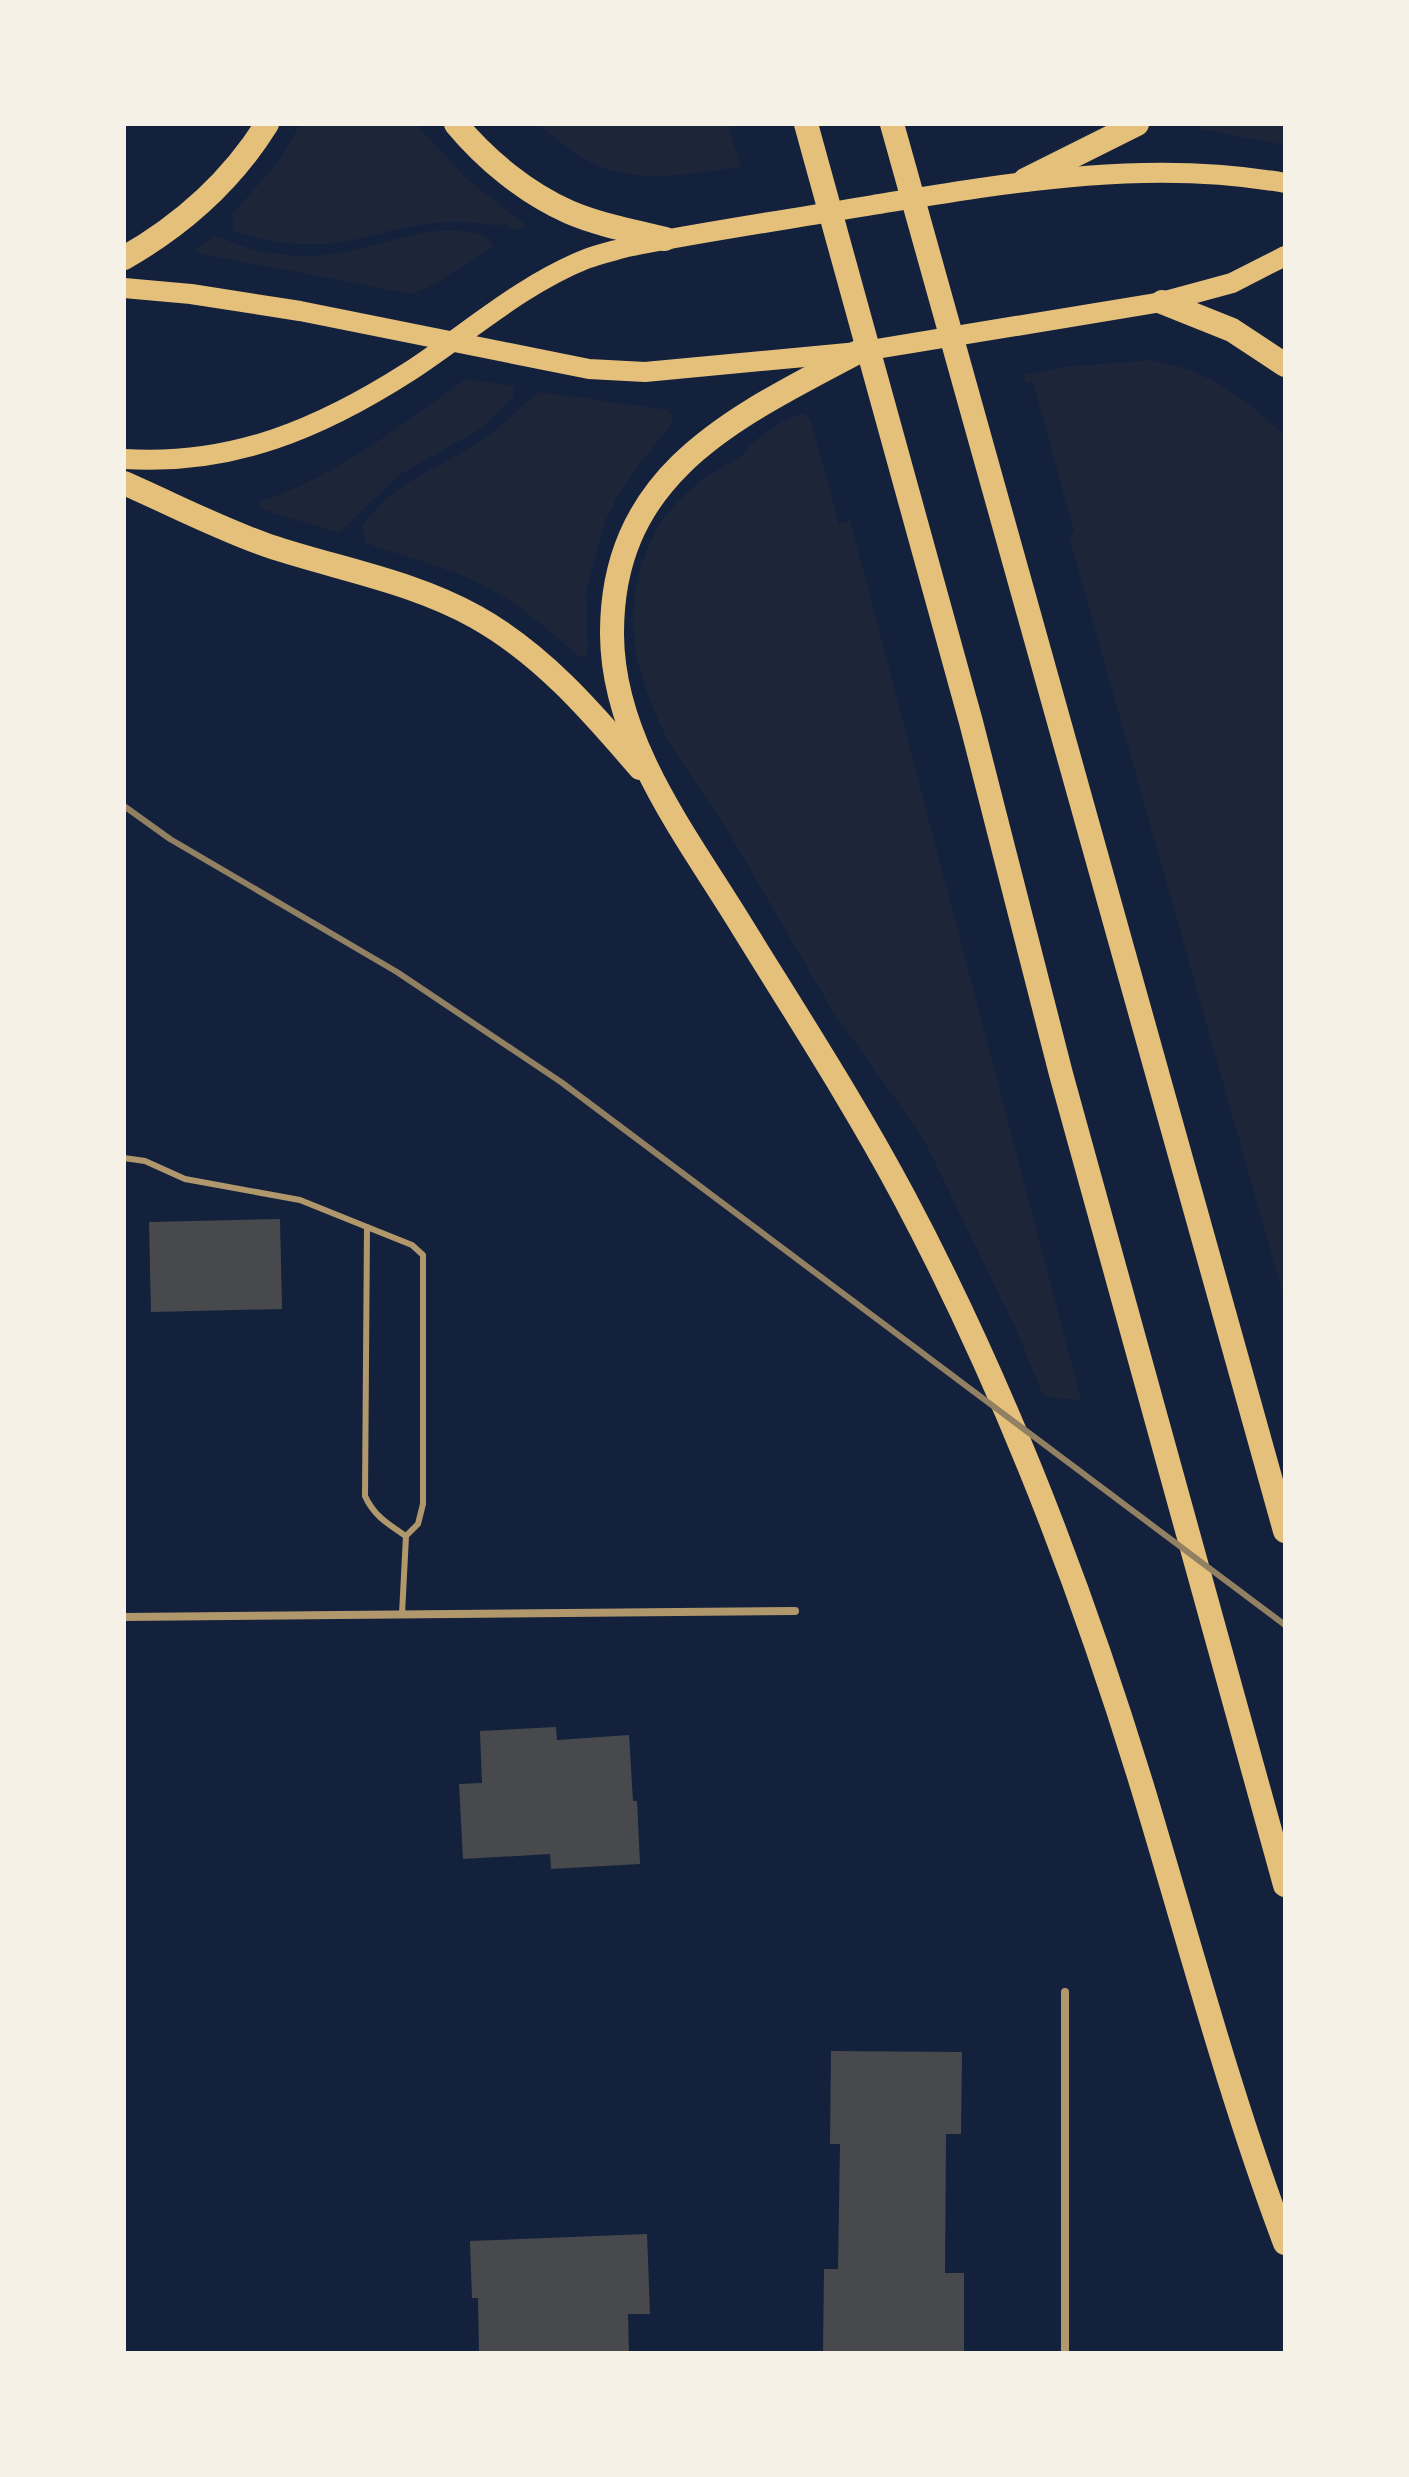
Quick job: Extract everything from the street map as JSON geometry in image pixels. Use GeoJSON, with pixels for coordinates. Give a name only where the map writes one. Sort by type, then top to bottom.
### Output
{"type":"FeatureCollection","features":[{"type":"Feature","properties":{"kind":"highway"},"geometry":{"type":"LineString","coordinates":[[124,258],[201,204],[242,161],[267,124]]}},
{"type":"Feature","properties":{"kind":"highway"},"geometry":{"type":"LineString","coordinates":[[456,124],[491,160],[543,198],[580,216],[665,239]]}},
{"type":"Feature","properties":{"kind":"highway"},"geometry":{"type":"LineString","coordinates":[[1025,180],[1137,124]]}},
{"type":"Feature","properties":{"kind":"highway"},"geometry":{"type":"LineString","coordinates":[[893,127],[1285,1531]]}},
{"type":"Feature","properties":{"kind":"highway"},"geometry":{"type":"LineString","coordinates":[[809,134],[971,722],[1061,1074],[1285,1885]]}},
{"type":"Feature","properties":{"kind":"highway"},"geometry":{"type":"LineString","coordinates":[[1162,302],[1232,330],[1285,365]]}},
{"type":"Feature","properties":{"kind":"highway"},"geometry":{"type":"LineString","coordinates":[[858,352],[750,410],[716,433],[658,489],[636,521],[616,585],[612,640],[618,682],[630,726],[656,786],[845,1093],[905,1199],[1008,1418],[1055,1529],[1098,1650],[1143,1789],[1217,2046],[1285,2243]]}},
{"type":"Feature","properties":{"kind":"highway"},"geometry":{"type":"LineString","coordinates":[[124,483],[267,545],[434,597],[475,616],[551,671],[656,786]]}},
{"type":"Feature","properties":{"kind":"main road"},"geometry":{"type":"LineString","coordinates":[[124,459],[219,455],[297,433],[369,396],[516,296],[559,272],[586,259],[665,239],[1025,180],[1184,172],[1226,173],[1285,183]]}},
{"type":"Feature","properties":{"kind":"main road"},"geometry":{"type":"LineString","coordinates":[[124,288],[243,301],[589,369],[659,371],[858,352],[1162,302],[1232,283],[1285,256]]}},
{"type":"Feature","properties":{"kind":"street"},"geometry":{"type":"LineString","coordinates":[[124,1617],[795,1611]]}},
{"type":"Feature","properties":{"kind":"street"},"geometry":{"type":"LineString","coordinates":[[1065,1992],[1065,2353]]}},
{"type":"Feature","properties":{"kind":"lane"},"geometry":{"type":"LineString","coordinates":[[124,1158],[145,1161],[185,1179],[300,1200],[412,1245],[423,1255],[423,1504],[418,1524],[406,1536],[402,1614]]}},
{"type":"Feature","properties":{"kind":"lane"},"geometry":{"type":"LineString","coordinates":[[367,1227],[365,1496],[380,1520],[406,1536]]}},
{"type":"Feature","properties":{"kind":"shaded area"},"geometry":{"type":"Polygon","coordinates":[[[300,124],[416,124],[468,180],[526,225],[518,231],[503,223],[499,226],[444,222],[327,244],[280,242],[234,231],[232,215],[281,158],[300,124]]]}},
{"type":"Feature","properties":{"kind":"shaded area"},"geometry":{"type":"Polygon","coordinates":[[[538,124],[728,124],[741,167],[667,176],[630,174],[594,164],[579,156],[538,124]]]}},
{"type":"Feature","properties":{"kind":"shaded area"},"geometry":{"type":"Polygon","coordinates":[[[1199,124],[1285,124],[1285,145],[1201,129],[1199,124]]]}},
{"type":"Feature","properties":{"kind":"shaded area"},"geometry":{"type":"Polygon","coordinates":[[[436,231],[476,233],[494,246],[433,285],[412,294],[196,253],[197,248],[214,236],[256,250],[303,256],[353,250],[436,231]]]}},
{"type":"Feature","properties":{"kind":"shaded area"},"geometry":{"type":"Polygon","coordinates":[[[1151,360],[1192,371],[1224,387],[1285,436],[1285,1302],[1069,537],[1074,531],[1033,382],[1026,383],[1023,375],[1064,367],[1151,360]]]}},
{"type":"Feature","properties":{"kind":"shaded area"},"geometry":{"type":"Polygon","coordinates":[[[466,379],[514,386],[513,398],[484,427],[399,475],[339,533],[259,508],[259,503],[264,500],[344,463],[466,379]]]}},
{"type":"Feature","properties":{"kind":"shaded area"},"geometry":{"type":"Polygon","coordinates":[[[539,392],[669,410],[672,415],[672,423],[634,471],[604,524],[586,592],[588,650],[586,656],[580,657],[504,597],[462,575],[366,543],[362,527],[402,486],[482,440],[539,392]]]}},
{"type":"Feature","properties":{"kind":"shaded area"},"geometry":{"type":"Polygon","coordinates":[[[803,413],[810,418],[839,524],[850,520],[1081,1400],[1044,1397],[1015,1327],[923,1138],[832,1010],[719,816],[666,738],[647,693],[636,655],[633,625],[635,592],[643,560],[657,527],[676,503],[700,481],[742,455],[753,442],[781,422],[803,413]]]}},
{"type":"Feature","properties":{"kind":"building"},"geometry":{"type":"Polygon","coordinates":[[[280,1219],[282,1309],[151,1312],[149,1222],[280,1219]]]}},
{"type":"Feature","properties":{"kind":"building"},"geometry":{"type":"Polygon","coordinates":[[[556,1727],[557,1740],[629,1735],[640,1864],[551,1869],[550,1854],[463,1859],[459,1784],[482,1783],[480,1731],[556,1727]]]}},
{"type":"Feature","properties":{"kind":"building"},"geometry":{"type":"Polygon","coordinates":[[[831,2051],[962,2052],[961,2134],[946,2134],[945,2273],[964,2273],[964,2353],[823,2353],[824,2269],[838,2269],[840,2144],[830,2144],[831,2051]]]}},
{"type":"Feature","properties":{"kind":"building"},"geometry":{"type":"Polygon","coordinates":[[[647,2234],[650,2314],[628,2314],[629,2353],[479,2353],[478,2298],[472,2298],[470,2241],[647,2234]]]}},
{"type":"Feature","properties":{"kind":"railway"},"geometry":{"type":"LineString","coordinates":[[124,806],[170,839],[397,972],[561,1082],[1285,1625]]}}]}
